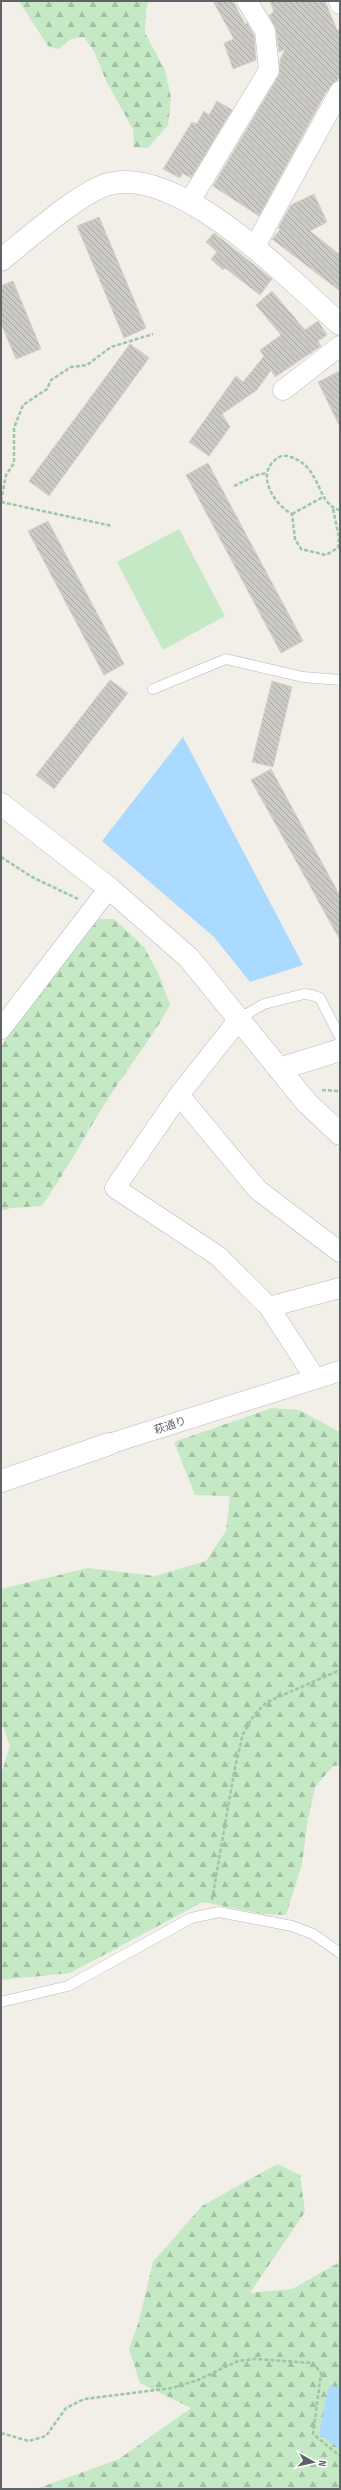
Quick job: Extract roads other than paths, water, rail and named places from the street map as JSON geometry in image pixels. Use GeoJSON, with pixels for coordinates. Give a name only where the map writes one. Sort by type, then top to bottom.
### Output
{"type":"FeatureCollection","features":[{"type":"Feature","properties":{"kind":"street"},"geometry":{"type":"LineString","coordinates":[[190,201],[269,70],[265,31],[247,1]]}},
{"type":"Feature","properties":{"kind":"street"},"geometry":{"type":"LineString","coordinates":[[254,248],[340,91]]}},
{"type":"Feature","properties":{"kind":"street"},"geometry":{"type":"LineString","coordinates":[[1,260],[88,193],[110,184],[138,181],[167,190],[190,201],[254,248],[340,324]]}},
{"type":"Feature","properties":{"kind":"street"},"geometry":{"type":"LineString","coordinates":[[283,390],[340,346]]}},
{"type":"Feature","properties":{"kind":"street"},"geometry":{"type":"LineString","coordinates":[[1,804],[109,888],[189,958],[240,1018],[307,1103],[340,1134]]}},
{"type":"Feature","properties":{"kind":"street"},"geometry":{"type":"LineString","coordinates":[[1,1029],[109,888]]}},
{"type":"Feature","properties":{"kind":"street"},"geometry":{"type":"LineString","coordinates":[[240,1018],[179,1095],[115,1188],[218,1256],[269,1307],[315,1378]]}},
{"type":"Feature","properties":{"kind":"street"},"geometry":{"type":"LineString","coordinates":[[279,1069],[340,1050]]}},
{"type":"Feature","properties":{"kind":"street"},"geometry":{"type":"LineString","coordinates":[[179,1095],[258,1190],[340,1252]]}},
{"type":"Feature","properties":{"kind":"street"},"geometry":{"type":"LineString","coordinates":[[269,1307],[340,1288]]}},
{"type":"Feature","properties":{"kind":"street","name":"萩通り"},"geometry":{"type":"LineString","coordinates":[[1,1481],[110,1444],[340,1371]]}},
{"type":"Feature","properties":{"kind":"lane"},"geometry":{"type":"LineString","coordinates":[[153,689],[226,659],[303,677],[340,680]]}},
{"type":"Feature","properties":{"kind":"lane"},"geometry":{"type":"LineString","coordinates":[[240,1018],[264,1004],[304,994],[312,995],[320,998],[340,1037]]}},
{"type":"Feature","properties":{"kind":"lane"},"geometry":{"type":"LineString","coordinates":[[1,2002],[68,1986],[191,1918],[219,1912],[292,1926],[313,1934],[340,1953]]}},
{"type":"Feature","properties":{"kind":"water"},"geometry":{"type":"Polygon","coordinates":[[[183,737],[303,965],[250,982],[214,937],[102,841],[183,737]]]}},
{"type":"Feature","properties":{"kind":"water"},"geometry":{"type":"Polygon","coordinates":[[[329,2386],[340,2387],[340,2449],[319,2434],[329,2386]]]}}]}
